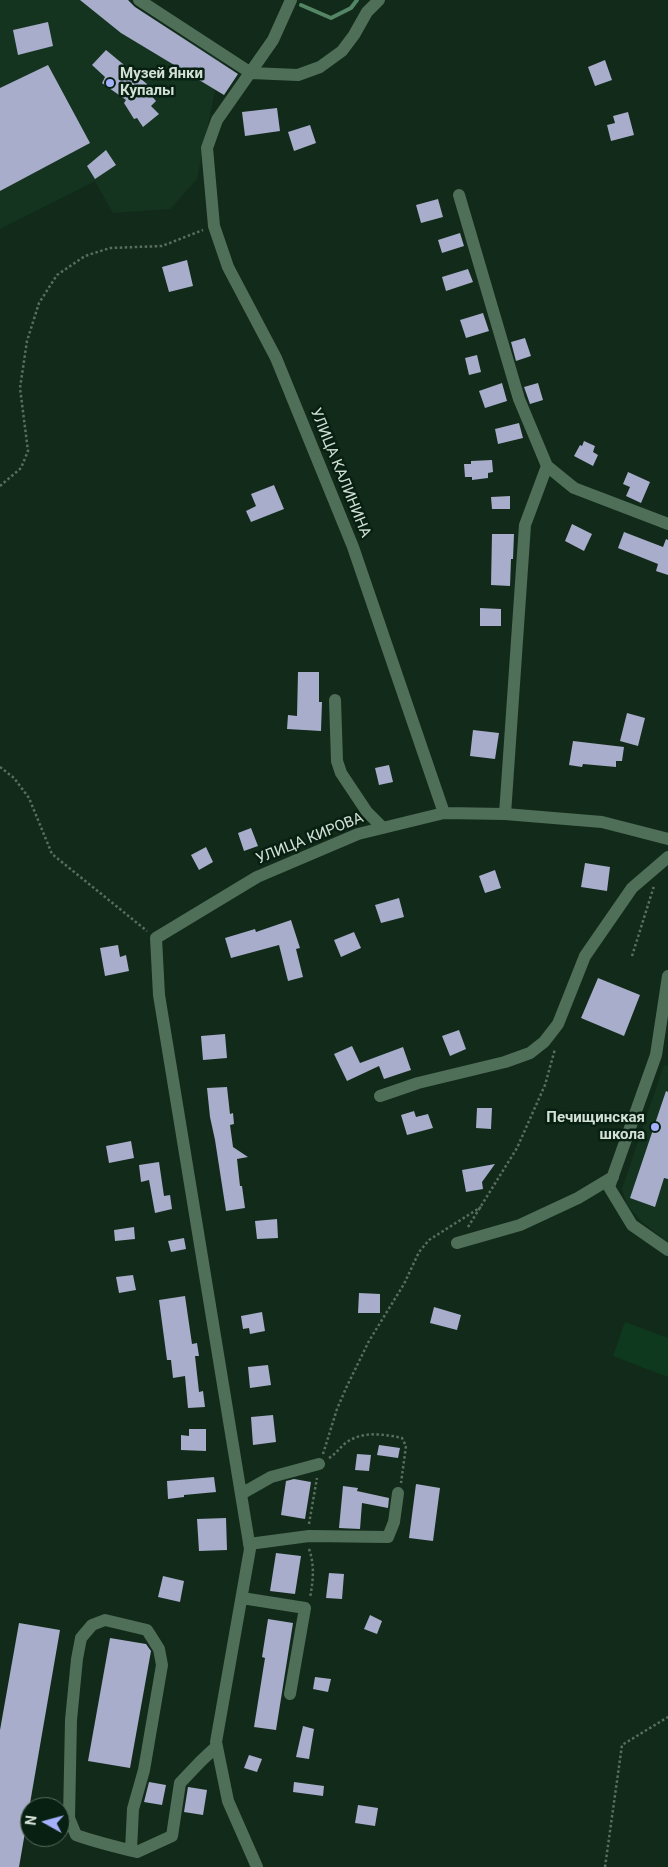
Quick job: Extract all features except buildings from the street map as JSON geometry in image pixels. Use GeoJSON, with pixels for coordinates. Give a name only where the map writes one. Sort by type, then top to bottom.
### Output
{"type":"FeatureCollection","features":[{"type":"Feature","properties":{"kind":"street"},"geometry":{"type":"LineString","coordinates":[[139,0],[251,73],[298,76],[320,67],[342,51],[367,12],[379,0]]}},
{"type":"Feature","properties":{"kind":"street"},"geometry":{"type":"LineString","coordinates":[[251,73],[273,40],[291,0]]}},
{"type":"Feature","properties":{"kind":"street","name":"УЛИЦА КАЛИНИНА"},"geometry":{"type":"LineString","coordinates":[[251,73],[216,120],[207,148],[214,226],[228,267],[276,358],[353,547],[444,813]]}},
{"type":"Feature","properties":{"kind":"street"},"geometry":{"type":"LineString","coordinates":[[458,196],[519,399],[547,466],[574,488],[668,524]]}},
{"type":"Feature","properties":{"kind":"street"},"geometry":{"type":"LineString","coordinates":[[505,814],[526,524],[547,466]]}},
{"type":"Feature","properties":{"kind":"street"},"geometry":{"type":"LineString","coordinates":[[335,700],[337,761],[341,773],[367,812],[383,828]]}},
{"type":"Feature","properties":{"kind":"street","name":"УЛИЦА КИРОВА"},"geometry":{"type":"LineString","coordinates":[[156,938],[257,877],[358,834],[444,813],[505,814],[602,822],[668,839]]}},
{"type":"Feature","properties":{"kind":"street"},"geometry":{"type":"LineString","coordinates":[[380,1096],[418,1083],[505,1062],[530,1053],[544,1042],[558,1024],[585,956],[632,888],[665,860]]}},
{"type":"Feature","properties":{"kind":"street"},"geometry":{"type":"LineString","coordinates":[[156,938],[159,995],[250,1549],[216,1742],[228,1801],[257,1867]]}},
{"type":"Feature","properties":{"kind":"street"},"geometry":{"type":"LineString","coordinates":[[457,1243],[520,1225],[611,1182],[656,1055],[668,976]]}},
{"type":"Feature","properties":{"kind":"street"},"geometry":{"type":"LineString","coordinates":[[611,1182],[632,1225],[668,1250]]}},
{"type":"Feature","properties":{"kind":"street"},"geometry":{"type":"LineString","coordinates":[[241,1494],[271,1477],[319,1464]]}},
{"type":"Feature","properties":{"kind":"street"},"geometry":{"type":"LineString","coordinates":[[249,1544],[309,1536],[388,1537],[394,1522],[398,1493]]}},
{"type":"Feature","properties":{"kind":"street"},"geometry":{"type":"LineString","coordinates":[[242,1598],[305,1608],[290,1694]]}},
{"type":"Feature","properties":{"kind":"street"},"geometry":{"type":"LineString","coordinates":[[131,1850],[133,1809],[144,1770],[162,1665],[159,1649],[147,1630],[105,1620],[92,1626],[81,1638],[71,1720],[69,1818],[76,1834],[103,1844],[137,1852],[172,1836],[180,1783],[217,1746]]}},
{"type":"Feature","properties":{"kind":"path"},"geometry":{"type":"LineString","coordinates":[[0,486],[21,468],[28,451],[20,388],[27,341],[39,303],[57,275],[85,256],[110,248],[162,246],[214,226]]}},
{"type":"Feature","properties":{"kind":"path"},"geometry":{"type":"LineString","coordinates":[[0,767],[14,778],[29,798],[52,854],[156,938]]}},
{"type":"Feature","properties":{"kind":"path"},"geometry":{"type":"LineString","coordinates":[[632,956],[665,860]]}},
{"type":"Feature","properties":{"kind":"path"},"geometry":{"type":"LineString","coordinates":[[457,1243],[517,1148],[545,1085],[556,1047]]}},
{"type":"Feature","properties":{"kind":"path"},"geometry":{"type":"LineString","coordinates":[[319,1464],[337,1409],[369,1341],[404,1284],[419,1252],[428,1240],[481,1207]]}},
{"type":"Feature","properties":{"kind":"path"},"geometry":{"type":"LineString","coordinates":[[319,1464],[333,1456],[348,1442],[368,1434],[402,1438],[406,1446],[404,1468],[398,1493]]}},
{"type":"Feature","properties":{"kind":"path"},"geometry":{"type":"LineString","coordinates":[[605,1867],[622,1745],[668,1717]]}},
{"type":"Feature","properties":{"kind":"shaded area"},"geometry":{"type":"Polygon","coordinates":[[[0,0],[123,0],[221,61],[197,179],[170,209],[113,213],[95,181],[0,229],[0,0]]]}},
{"type":"Feature","properties":{"kind":"shaded area","name":"Печищинская школа"},"geometry":{"type":"Polygon","coordinates":[[[664,1065],[668,1066],[668,1242],[642,1222],[627,1205],[622,1189],[664,1065]]]}},
{"type":"Feature","properties":{"kind":"shaded area"},"geometry":{"type":"Polygon","coordinates":[[[625,1322],[668,1338],[668,1377],[613,1356],[625,1322]]]}},
{"type":"Feature","properties":{"kind":"waterway"},"geometry":{"type":"LineString","coordinates":[[301,5],[331,18],[351,8],[357,0]]}},
{"type":"Feature","properties":{"kind":"place","name":"Музей Янки Купалы"},"geometry":{"type":"Point","coordinates":[110,83]}},
{"type":"Feature","properties":{"kind":"place","name":"Печищинская школа"},"geometry":{"type":"Point","coordinates":[655,1127]}}]}
